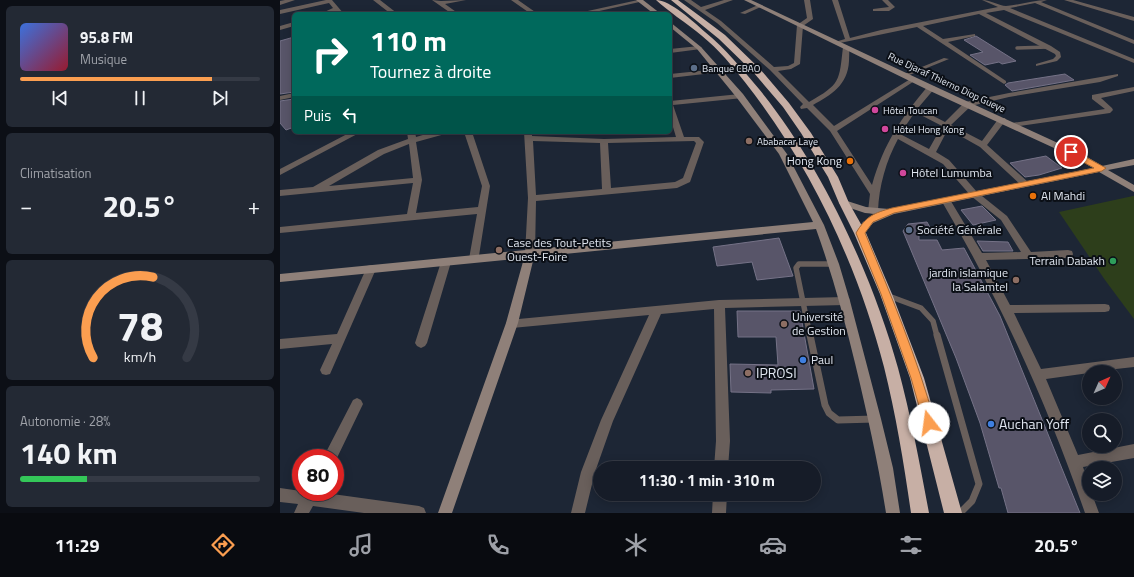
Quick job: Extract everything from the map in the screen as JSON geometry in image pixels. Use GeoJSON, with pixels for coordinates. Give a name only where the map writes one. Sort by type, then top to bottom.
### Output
{"type":"FeatureCollection","features":[{"type":"Feature","properties":{"kind":"highway"},"geometry":{"type":"LineString","coordinates":[[659,0],[682,16],[724,52],[759,93],[808,163],[834,214],[861,279],[891,368],[909,449],[920,513]]}},
{"type":"Feature","properties":{"kind":"highway"},"geometry":{"type":"LineString","coordinates":[[674,0],[730,43],[786,105],[822,157],[833,177],[844,203],[860,233],[886,294],[917,378],[953,513]]}},
{"type":"Feature","properties":{"kind":"street"},"geometry":{"type":"LineString","coordinates":[[280,2],[292,0]]}},
{"type":"Feature","properties":{"kind":"street"},"geometry":{"type":"LineString","coordinates":[[280,12],[293,12],[329,0],[339,12]]}},
{"type":"Feature","properties":{"kind":"street"},"geometry":{"type":"LineString","coordinates":[[376,0],[392,12]]}},
{"type":"Feature","properties":{"kind":"street"},"geometry":{"type":"LineString","coordinates":[[437,2],[463,0]]}},
{"type":"Feature","properties":{"kind":"street"},"geometry":{"type":"LineString","coordinates":[[516,0],[532,12]]}},
{"type":"Feature","properties":{"kind":"street"},"geometry":{"type":"LineString","coordinates":[[687,0],[719,22],[772,69],[805,106],[832,130],[874,194]]}},
{"type":"Feature","properties":{"kind":"street"},"geometry":{"type":"LineString","coordinates":[[702,9],[730,0]]}},
{"type":"Feature","properties":{"kind":"street","name":"Rue Djaraf Thierno Diop Gueye"},"geometry":{"type":"LineString","coordinates":[[747,0],[931,88],[1074,154],[1102,168],[1134,189]]}},
{"type":"Feature","properties":{"kind":"street"},"geometry":{"type":"LineString","coordinates":[[772,69],[788,68],[797,64],[800,25],[810,19],[807,0]]}},
{"type":"Feature","properties":{"kind":"street"},"geometry":{"type":"LineString","coordinates":[[835,0],[848,40]]}},
{"type":"Feature","properties":{"kind":"street"},"geometry":{"type":"LineString","coordinates":[[875,10],[889,9],[892,7],[885,0]]}},
{"type":"Feature","properties":{"kind":"street"},"geometry":{"type":"LineString","coordinates":[[985,0],[1134,61]]}},
{"type":"Feature","properties":{"kind":"street"},"geometry":{"type":"LineString","coordinates":[[837,43],[1044,0]]}},
{"type":"Feature","properties":{"kind":"street"},"geometry":{"type":"LineString","coordinates":[[1067,0],[1134,18]]}},
{"type":"Feature","properties":{"kind":"street"},"geometry":{"type":"LineString","coordinates":[[587,12],[640,1],[655,12]]}},
{"type":"Feature","properties":{"kind":"street"},"geometry":{"type":"LineString","coordinates":[[437,2],[453,12]]}},
{"type":"Feature","properties":{"kind":"street"},"geometry":{"type":"LineString","coordinates":[[1036,2],[1134,42]]}},
{"type":"Feature","properties":{"kind":"street"},"geometry":{"type":"LineString","coordinates":[[743,13],[760,6]]}},
{"type":"Feature","properties":{"kind":"street"},"geometry":{"type":"LineString","coordinates":[[981,13],[1058,53],[1059,56],[1055,60],[1038,65]]}},
{"type":"Feature","properties":{"kind":"street"},"geometry":{"type":"LineString","coordinates":[[280,28],[292,25]]}},
{"type":"Feature","properties":{"kind":"street"},"geometry":{"type":"LineString","coordinates":[[918,25],[1004,82]]}},
{"type":"Feature","properties":{"kind":"street"},"geometry":{"type":"LineString","coordinates":[[672,26],[699,48],[719,71],[740,96],[783,154],[819,225],[834,264],[845,301],[875,419],[886,468],[893,513]]}},
{"type":"Feature","properties":{"kind":"street"},"geometry":{"type":"LineString","coordinates":[[942,41],[973,35]]}},
{"type":"Feature","properties":{"kind":"street"},"geometry":{"type":"LineString","coordinates":[[805,106],[834,88],[841,81],[844,73],[846,47]]}},
{"type":"Feature","properties":{"kind":"street"},"geometry":{"type":"LineString","coordinates":[[672,51],[699,48]]}},
{"type":"Feature","properties":{"kind":"street"},"geometry":{"type":"LineString","coordinates":[[905,75],[946,59]]}},
{"type":"Feature","properties":{"kind":"street"},"geometry":{"type":"LineString","coordinates":[[672,76],[719,71]]}},
{"type":"Feature","properties":{"kind":"street"},"geometry":{"type":"LineString","coordinates":[[931,153],[946,125],[968,104],[1009,95],[1100,80],[1116,75]]}},
{"type":"Feature","properties":{"kind":"street"},"geometry":{"type":"LineString","coordinates":[[832,130],[914,79]]}},
{"type":"Feature","properties":{"kind":"street"},"geometry":{"type":"LineString","coordinates":[[873,211],[874,194],[886,154],[913,108],[931,88]]}},
{"type":"Feature","properties":{"kind":"street"},"geometry":{"type":"LineString","coordinates":[[1012,125],[1107,111],[1109,110],[1108,108],[1095,97],[1134,89]]}},
{"type":"Feature","properties":{"kind":"street"},"geometry":{"type":"LineString","coordinates":[[280,98],[292,95]]}},
{"type":"Feature","properties":{"kind":"street"},"geometry":{"type":"LineString","coordinates":[[672,103],[740,96]]}},
{"type":"Feature","properties":{"kind":"street"},"geometry":{"type":"LineString","coordinates":[[913,108],[983,145],[1025,184]]}},
{"type":"Feature","properties":{"kind":"street"},"geometry":{"type":"LineString","coordinates":[[672,112],[682,139]]}},
{"type":"Feature","properties":{"kind":"street"},"geometry":{"type":"LineString","coordinates":[[983,145],[1002,120]]}},
{"type":"Feature","properties":{"kind":"street"},"geometry":{"type":"LineString","coordinates":[[280,172],[353,134]]}},
{"type":"Feature","properties":{"kind":"street"},"geometry":{"type":"LineString","coordinates":[[316,189],[378,153],[412,136],[427,134]]}},
{"type":"Feature","properties":{"kind":"street"},"geometry":{"type":"LineString","coordinates":[[469,134],[486,186],[474,259]]}},
{"type":"Feature","properties":{"kind":"street"},"geometry":{"type":"LineString","coordinates":[[445,513],[512,323],[530,254],[532,198],[529,135],[604,141],[696,139],[700,142],[687,180],[677,185],[532,198]]}},
{"type":"Feature","properties":{"kind":"street"},"geometry":{"type":"LineString","coordinates":[[896,135],[946,162],[974,194],[1004,218],[1028,255]]}},
{"type":"Feature","properties":{"kind":"street"},"geometry":{"type":"LineString","coordinates":[[411,217],[418,180],[412,136]]}},
{"type":"Feature","properties":{"kind":"street"},"geometry":{"type":"LineString","coordinates":[[604,141],[607,191]]}},
{"type":"Feature","properties":{"kind":"street"},"geometry":{"type":"LineString","coordinates":[[860,233],[870,220],[892,211],[1134,162]]}},
{"type":"Feature","properties":{"kind":"street"},"geometry":{"type":"LineString","coordinates":[[280,192],[418,180]]}},
{"type":"Feature","properties":{"kind":"street"},"geometry":{"type":"LineString","coordinates":[[946,200],[980,257],[1039,376],[1075,462],[1092,513]]}},
{"type":"Feature","properties":{"kind":"street"},"geometry":{"type":"LineString","coordinates":[[844,203],[873,211],[892,211]]}},
{"type":"Feature","properties":{"kind":"street"},"geometry":{"type":"LineString","coordinates":[[280,230],[482,210]]}},
{"type":"Feature","properties":{"kind":"street"},"geometry":{"type":"LineString","coordinates":[[280,278],[819,225]]}},
{"type":"Feature","properties":{"kind":"street"},"geometry":{"type":"LineString","coordinates":[[980,257],[1068,254]]}},
{"type":"Feature","properties":{"kind":"street"},"geometry":{"type":"LineString","coordinates":[[421,343],[446,262]]}},
{"type":"Feature","properties":{"kind":"street"},"geometry":{"type":"LineString","coordinates":[[326,370],[371,269]]}},
{"type":"Feature","properties":{"kind":"street"},"geometry":{"type":"LineString","coordinates":[[512,323],[719,304],[845,301]]}},
{"type":"Feature","properties":{"kind":"street"},"geometry":{"type":"LineString","coordinates":[[719,304],[721,461]]}},
{"type":"Feature","properties":{"kind":"street"},"geometry":{"type":"LineString","coordinates":[[1007,309],[1105,308]]}},
{"type":"Feature","properties":{"kind":"street"},"geometry":{"type":"LineString","coordinates":[[578,513],[588,472],[607,420],[641,347],[656,309]]}},
{"type":"Feature","properties":{"kind":"street"},"geometry":{"type":"LineString","coordinates":[[280,344],[340,338]]}},
{"type":"Feature","properties":{"kind":"street"},"geometry":{"type":"LineString","coordinates":[[1039,376],[1134,362]]}},
{"type":"Feature","properties":{"kind":"street"},"geometry":{"type":"LineString","coordinates":[[334,449],[357,404]]}},
{"type":"Feature","properties":{"kind":"street"},"geometry":{"type":"LineString","coordinates":[[1075,462],[1134,451]]}},
{"type":"Feature","properties":{"kind":"street"},"geometry":{"type":"LineString","coordinates":[[280,495],[292,495]]}},
{"type":"Feature","properties":{"kind":"street"},"geometry":{"type":"LineString","coordinates":[[344,500],[419,513]]}},
{"type":"Feature","properties":{"kind":"street"},"geometry":{"type":"LineString","coordinates":[[301,513],[308,501]]}},
{"type":"Feature","properties":{"kind":"street"},"geometry":{"type":"LineString","coordinates":[[719,513],[720,501]]}},
{"type":"Feature","properties":{"kind":"lane"},"geometry":{"type":"LineString","coordinates":[[1017,48],[1049,47]]}},
{"type":"Feature","properties":{"kind":"lane"},"geometry":{"type":"LineString","coordinates":[[834,264],[799,264],[796,268],[825,405],[829,413],[838,420],[875,419]]}},
{"type":"Feature","properties":{"kind":"lane"},"geometry":{"type":"LineString","coordinates":[[886,294],[921,308],[933,321],[979,484],[975,499],[968,508],[960,513]]}},
{"type":"Feature","properties":{"kind":"green space","name":"Terrain Dabakh"},"geometry":{"type":"Polygon","coordinates":[[[1134,196],[1134,319],[1105,280],[1059,212],[1134,196]]]}},
{"type":"Feature","properties":{"kind":"building"},"geometry":{"type":"Polygon","coordinates":[[[976,36],[1016,61],[985,65],[970,55],[983,52],[964,40],[976,36]]]}},
{"type":"Feature","properties":{"kind":"building"},"geometry":{"type":"Polygon","coordinates":[[[292,38],[292,92],[280,94],[280,41],[292,38]]]}},
{"type":"Feature","properties":{"kind":"building"},"geometry":{"type":"Polygon","coordinates":[[[1065,74],[1074,80],[1012,91],[1005,85],[1008,83],[1065,74]]]}},
{"type":"Feature","properties":{"kind":"building"},"geometry":{"type":"Polygon","coordinates":[[[292,99],[292,128],[286,130],[280,123],[280,101],[292,99]]]}},
{"type":"Feature","properties":{"kind":"building"},"geometry":{"type":"Polygon","coordinates":[[[1046,156],[1062,168],[1039,175],[1025,177],[1010,163],[1046,156]]]}},
{"type":"Feature","properties":{"kind":"building"},"geometry":{"type":"Polygon","coordinates":[[[982,206],[996,220],[973,225],[961,210],[982,206]]]}},
{"type":"Feature","properties":{"kind":"building"},"geometry":{"type":"Polygon","coordinates":[[[927,222],[933,233],[919,235],[919,240],[937,240],[942,250],[964,248],[1000,316],[1080,513],[1008,513],[980,423],[956,358],[903,231],[908,224],[927,222]]]}},
{"type":"Feature","properties":{"kind":"building"},"geometry":{"type":"Polygon","coordinates":[[[779,238],[793,276],[757,280],[752,262],[717,266],[713,247],[779,238]]]}},
{"type":"Feature","properties":{"kind":"building"},"geometry":{"type":"Polygon","coordinates":[[[977,241],[1008,242],[1013,251],[983,251],[977,241]]]}},
{"type":"Feature","properties":{"kind":"building"},"geometry":{"type":"Polygon","coordinates":[[[737,311],[800,311],[814,389],[771,390],[771,393],[731,392],[730,364],[778,365],[776,337],[738,337],[737,311]]]}},
{"type":"Feature","properties":{"kind":"place","name":"Banque CBAO"},"geometry":{"type":"Point","coordinates":[694,68]}},
{"type":"Feature","properties":{"kind":"place","name":"Hôtel Toucan"},"geometry":{"type":"Point","coordinates":[875,110]}},
{"type":"Feature","properties":{"kind":"place","name":"Hôtel Hong Kong"},"geometry":{"type":"Point","coordinates":[885,129]}},
{"type":"Feature","properties":{"kind":"place","name":"Ababacar Laye"},"geometry":{"type":"Point","coordinates":[749,141]}},
{"type":"Feature","properties":{"kind":"place","name":"Hong Kong"},"geometry":{"type":"Point","coordinates":[850,161]}},
{"type":"Feature","properties":{"kind":"place","name":"Hôtel Lumumba"},"geometry":{"type":"Point","coordinates":[903,173]}},
{"type":"Feature","properties":{"kind":"place","name":"Al Mahdi"},"geometry":{"type":"Point","coordinates":[1033,196]}},
{"type":"Feature","properties":{"kind":"place","name":"Société Générale"},"geometry":{"type":"Point","coordinates":[909,230]}},
{"type":"Feature","properties":{"kind":"place","name":"Case des Tout-Petits Ouest-Foire"},"geometry":{"type":"Point","coordinates":[499,250]}},
{"type":"Feature","properties":{"kind":"place","name":"Terrain Dabakh"},"geometry":{"type":"Point","coordinates":[1113,261]}},
{"type":"Feature","properties":{"kind":"place","name":"jardin islamique la Salamtel"},"geometry":{"type":"Point","coordinates":[1016,280]}},
{"type":"Feature","properties":{"kind":"place","name":"Université de Gestion"},"geometry":{"type":"Point","coordinates":[784,324]}},
{"type":"Feature","properties":{"kind":"place","name":"Paul"},"geometry":{"type":"Point","coordinates":[803,360]}},
{"type":"Feature","properties":{"kind":"place","name":"IPROSI"},"geometry":{"type":"Point","coordinates":[748,373]}},
{"type":"Feature","properties":{"kind":"place","name":"Auchan Yoff"},"geometry":{"type":"Point","coordinates":[991,424]}},
{"type":"Feature","properties":{"kind":"route"},"geometry":{"type":"LineString","coordinates":[[929,423],[917,378],[886,294],[860,233],[870,220],[892,211],[1102,168],[1071,152]]}}]}
